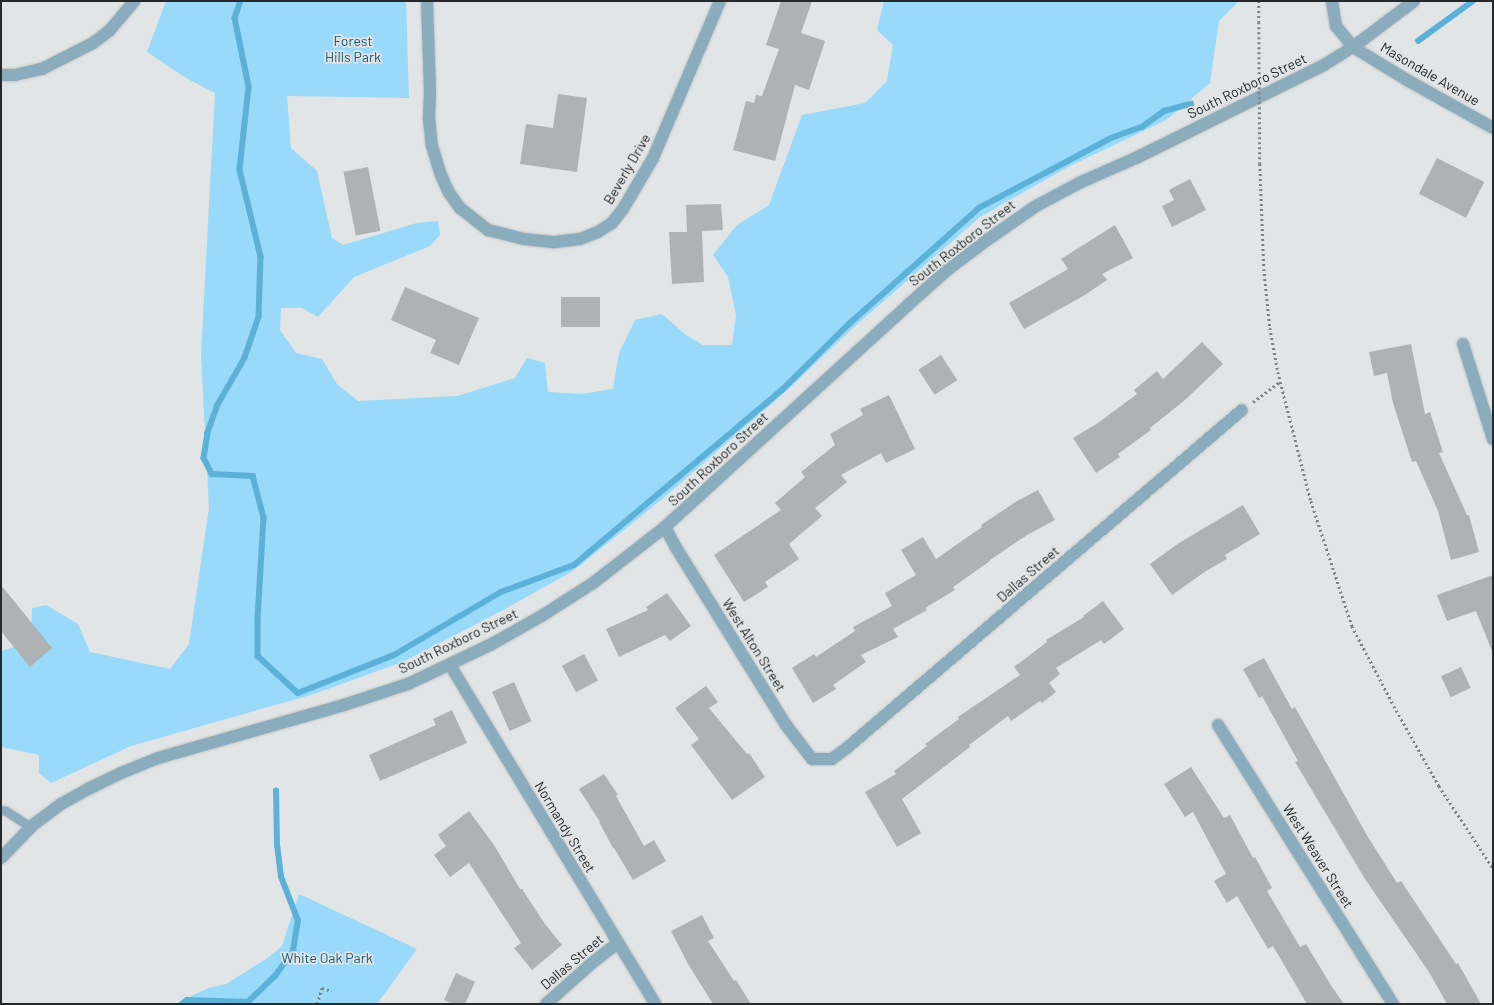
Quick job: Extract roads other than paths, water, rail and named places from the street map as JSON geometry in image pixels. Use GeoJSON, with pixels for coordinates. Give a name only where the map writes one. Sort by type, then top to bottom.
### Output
{"type":"FeatureCollection","features":[{"type":"Feature","properties":{"kind":"street"},"geometry":{"type":"LineString","coordinates":[[1,75],[15,75],[42,69],[93,43],[110,30],[134,1]]}},
{"type":"Feature","properties":{"kind":"street","name":"Beverly Drive"},"geometry":{"type":"LineString","coordinates":[[427,1],[430,91],[429,119],[432,146],[440,175],[448,191],[460,208],[488,230],[524,240],[555,242],[580,239],[598,232],[612,223],[623,209],[654,158],[720,1]]}},
{"type":"Feature","properties":{"kind":"street","name":"Masondale Avenue"},"geometry":{"type":"LineString","coordinates":[[1332,1],[1336,26],[1353,47],[1407,80],[1493,128]]}},
{"type":"Feature","properties":{"kind":"street","name":"South Roxboro Street"},"geometry":{"type":"LineString","coordinates":[[1,858],[31,827],[61,804],[88,789],[158,758],[344,705],[408,684],[450,665],[543,615],[599,578],[665,527],[946,271],[987,240],[1036,206],[1079,183],[1136,158],[1288,84],[1353,47],[1414,1]]}},
{"type":"Feature","properties":{"kind":"street"},"geometry":{"type":"LineString","coordinates":[[1463,344],[1493,439]]}},
{"type":"Feature","properties":{"kind":"street","name":"Dallas Street"},"geometry":{"type":"LineString","coordinates":[[832,759],[854,742],[1242,410]]}},
{"type":"Feature","properties":{"kind":"street","name":"West Alton Street"},"geometry":{"type":"LineString","coordinates":[[665,527],[675,546],[786,726],[812,759],[832,759]]}},
{"type":"Feature","properties":{"kind":"street","name":"Normandy Street"},"geometry":{"type":"LineString","coordinates":[[450,665],[655,1004]]}},
{"type":"Feature","properties":{"kind":"street","name":"West Weaver Street"},"geometry":{"type":"LineString","coordinates":[[1218,724],[1393,1004]]}},
{"type":"Feature","properties":{"kind":"street","name":"Dallas Street"},"geometry":{"type":"LineString","coordinates":[[546,1004],[592,963],[618,943]]}},
{"type":"Feature","properties":{"kind":"lane"},"geometry":{"type":"LineString","coordinates":[[1,810],[6,810],[31,827]]}},
{"type":"Feature","properties":{"kind":"waterway"},"geometry":{"type":"LineString","coordinates":[[241,1],[235,18],[249,87],[240,170],[261,257],[259,317],[245,358],[218,405],[208,433],[204,458],[212,474],[253,476],[264,518],[258,619],[258,656],[298,693],[394,655],[501,592],[574,565],[782,390],[849,324],[979,208],[1111,138],[1142,127],[1164,111],[1191,104]]}},
{"type":"Feature","properties":{"kind":"waterway"},"geometry":{"type":"LineString","coordinates":[[1418,41],[1473,1]]}},
{"type":"Feature","properties":{"kind":"waterway"},"geometry":{"type":"LineString","coordinates":[[182,1004],[187,1000],[248,1002],[275,976],[293,951],[298,921],[281,877],[277,846],[276,791]]}},
{"type":"Feature","properties":{"kind":"park label","name":"Forest Hills Park"},"geometry":{"type":"Point","coordinates":[353,50]}},
{"type":"Feature","properties":{"kind":"park label","name":"White Oak Park"},"geometry":{"type":"Point","coordinates":[327,958]}}]}
